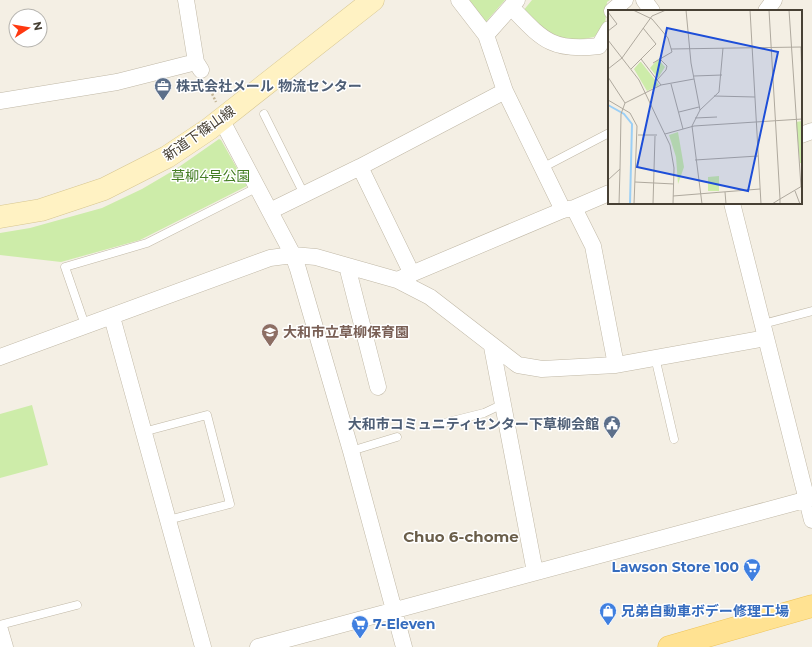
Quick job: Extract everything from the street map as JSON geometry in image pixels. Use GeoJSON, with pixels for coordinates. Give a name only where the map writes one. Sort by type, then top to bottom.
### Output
{"type":"FeatureCollection","features":[{"type":"Feature","properties":{"kind":"main road"},"geometry":{"type":"LineString","coordinates":[[669,647],[812,606]]}},
{"type":"Feature","properties":{"kind":"street"},"geometry":{"type":"LineString","coordinates":[[0,101],[199,67],[186,0]]}},
{"type":"Feature","properties":{"kind":"street","name":"新道下篠山線"},"geometry":{"type":"LineString","coordinates":[[0,217],[41,210],[104,189],[167,157],[220,113],[373,0]]}},
{"type":"Feature","properties":{"kind":"street"},"geometry":{"type":"LineString","coordinates":[[459,0],[486,35],[505,91],[542,168],[593,246],[616,365]]}},
{"type":"Feature","properties":{"kind":"street"},"geometry":{"type":"LineString","coordinates":[[613,10],[625,0]]}},
{"type":"Feature","properties":{"kind":"street"},"geometry":{"type":"LineString","coordinates":[[644,0],[651,10]]}},
{"type":"Feature","properties":{"kind":"street"},"geometry":{"type":"LineString","coordinates":[[767,10],[774,0]]}},
{"type":"Feature","properties":{"kind":"street"},"geometry":{"type":"LineString","coordinates":[[486,35],[514,3],[538,35],[550,43],[577,49],[599,46],[608,31]]}},
{"type":"Feature","properties":{"kind":"street"},"geometry":{"type":"LineString","coordinates":[[270,211],[360,167],[505,91]]}},
{"type":"Feature","properties":{"kind":"street"},"geometry":{"type":"LineString","coordinates":[[220,113],[293,256],[351,451],[404,647]]}},
{"type":"Feature","properties":{"kind":"street"},"geometry":{"type":"LineString","coordinates":[[802,135],[812,131]]}},
{"type":"Feature","properties":{"kind":"street"},"geometry":{"type":"LineString","coordinates":[[360,167],[412,274]]}},
{"type":"Feature","properties":{"kind":"street"},"geometry":{"type":"LineString","coordinates":[[397,280],[608,193]]}},
{"type":"Feature","properties":{"kind":"street"},"geometry":{"type":"LineString","coordinates":[[732,204],[809,498],[812,520]]}},
{"type":"Feature","properties":{"kind":"street"},"geometry":{"type":"LineString","coordinates":[[0,357],[270,258],[293,256],[316,257],[397,280],[430,297],[518,366],[556,369],[616,365],[765,331]]}},
{"type":"Feature","properties":{"kind":"street"},"geometry":{"type":"LineString","coordinates":[[347,266],[378,387]]}},
{"type":"Feature","properties":{"kind":"street"},"geometry":{"type":"LineString","coordinates":[[112,317],[203,647]]}},
{"type":"Feature","properties":{"kind":"street"},"geometry":{"type":"LineString","coordinates":[[492,347],[535,572]]}},
{"type":"Feature","properties":{"kind":"street"},"geometry":{"type":"LineString","coordinates":[[258,647],[809,498]]}},
{"type":"Feature","properties":{"kind":"street"},"geometry":{"type":"LineString","coordinates":[[0,630],[5,647]]}},
{"type":"Feature","properties":{"kind":"lane"},"geometry":{"type":"LineString","coordinates":[[264,114],[304,194]]}},
{"type":"Feature","properties":{"kind":"lane"},"geometry":{"type":"LineString","coordinates":[[542,168],[608,134]]}},
{"type":"Feature","properties":{"kind":"lane"},"geometry":{"type":"LineString","coordinates":[[85,325],[65,267],[146,243],[258,187]]}},
{"type":"Feature","properties":{"kind":"lane"},"geometry":{"type":"LineString","coordinates":[[765,331],[812,311]]}},
{"type":"Feature","properties":{"kind":"lane"},"geometry":{"type":"LineString","coordinates":[[656,357],[674,439]]}},
{"type":"Feature","properties":{"kind":"lane"},"geometry":{"type":"LineString","coordinates":[[444,423],[484,413],[503,404]]}},
{"type":"Feature","properties":{"kind":"lane"},"geometry":{"type":"LineString","coordinates":[[143,432],[208,415],[230,504],[168,520]]}},
{"type":"Feature","properties":{"kind":"lane"},"geometry":{"type":"LineString","coordinates":[[351,451],[397,437]]}},
{"type":"Feature","properties":{"kind":"lane"},"geometry":{"type":"LineString","coordinates":[[0,625],[77,605]]}},
{"type":"Feature","properties":{"kind":"path"},"geometry":{"type":"LineString","coordinates":[[199,67],[220,113]]}},
{"type":"Feature","properties":{"kind":"green space"},"geometry":{"type":"Polygon","coordinates":[[[466,0],[505,0],[484,24],[466,0]]]}},
{"type":"Feature","properties":{"kind":"green space"},"geometry":{"type":"Polygon","coordinates":[[[532,0],[610,0],[607,2],[605,25],[594,37],[573,41],[551,36],[523,11],[532,0]]]}},
{"type":"Feature","properties":{"kind":"green space","name":"草柳4号公園"},"geometry":{"type":"Polygon","coordinates":[[[219,139],[221,140],[247,186],[140,240],[61,262],[0,255],[0,233],[30,228],[102,208],[142,189],[176,169],[219,139]]]}},
{"type":"Feature","properties":{"kind":"green space"},"geometry":{"type":"Polygon","coordinates":[[[32,405],[48,465],[0,478],[0,414],[32,405]]]}},
{"type":"Feature","properties":{"kind":"place","name":"株式会社メール 物流センター"},"geometry":{"type":"Point","coordinates":[163,101]}},
{"type":"Feature","properties":{"kind":"place","name":"大和市立草柳保育園"},"geometry":{"type":"Point","coordinates":[270,347]}},
{"type":"Feature","properties":{"kind":"place","name":"大和市コミュニティセンター下草柳会館"},"geometry":{"type":"Point","coordinates":[612,439]}},
{"type":"Feature","properties":{"kind":"place","name":"Lawson Store 100"},"geometry":{"type":"Point","coordinates":[752,582]}},
{"type":"Feature","properties":{"kind":"place","name":"兄弟自動車ボデー修理工場"},"geometry":{"type":"Point","coordinates":[608,626]}},
{"type":"Feature","properties":{"kind":"place","name":"7-Eleven"},"geometry":{"type":"Point","coordinates":[360,639]}},
{"type":"Feature","properties":{"kind":"district","name":"Chuo 6-chome"},"geometry":{"type":"Point","coordinates":[461,536]}}]}
